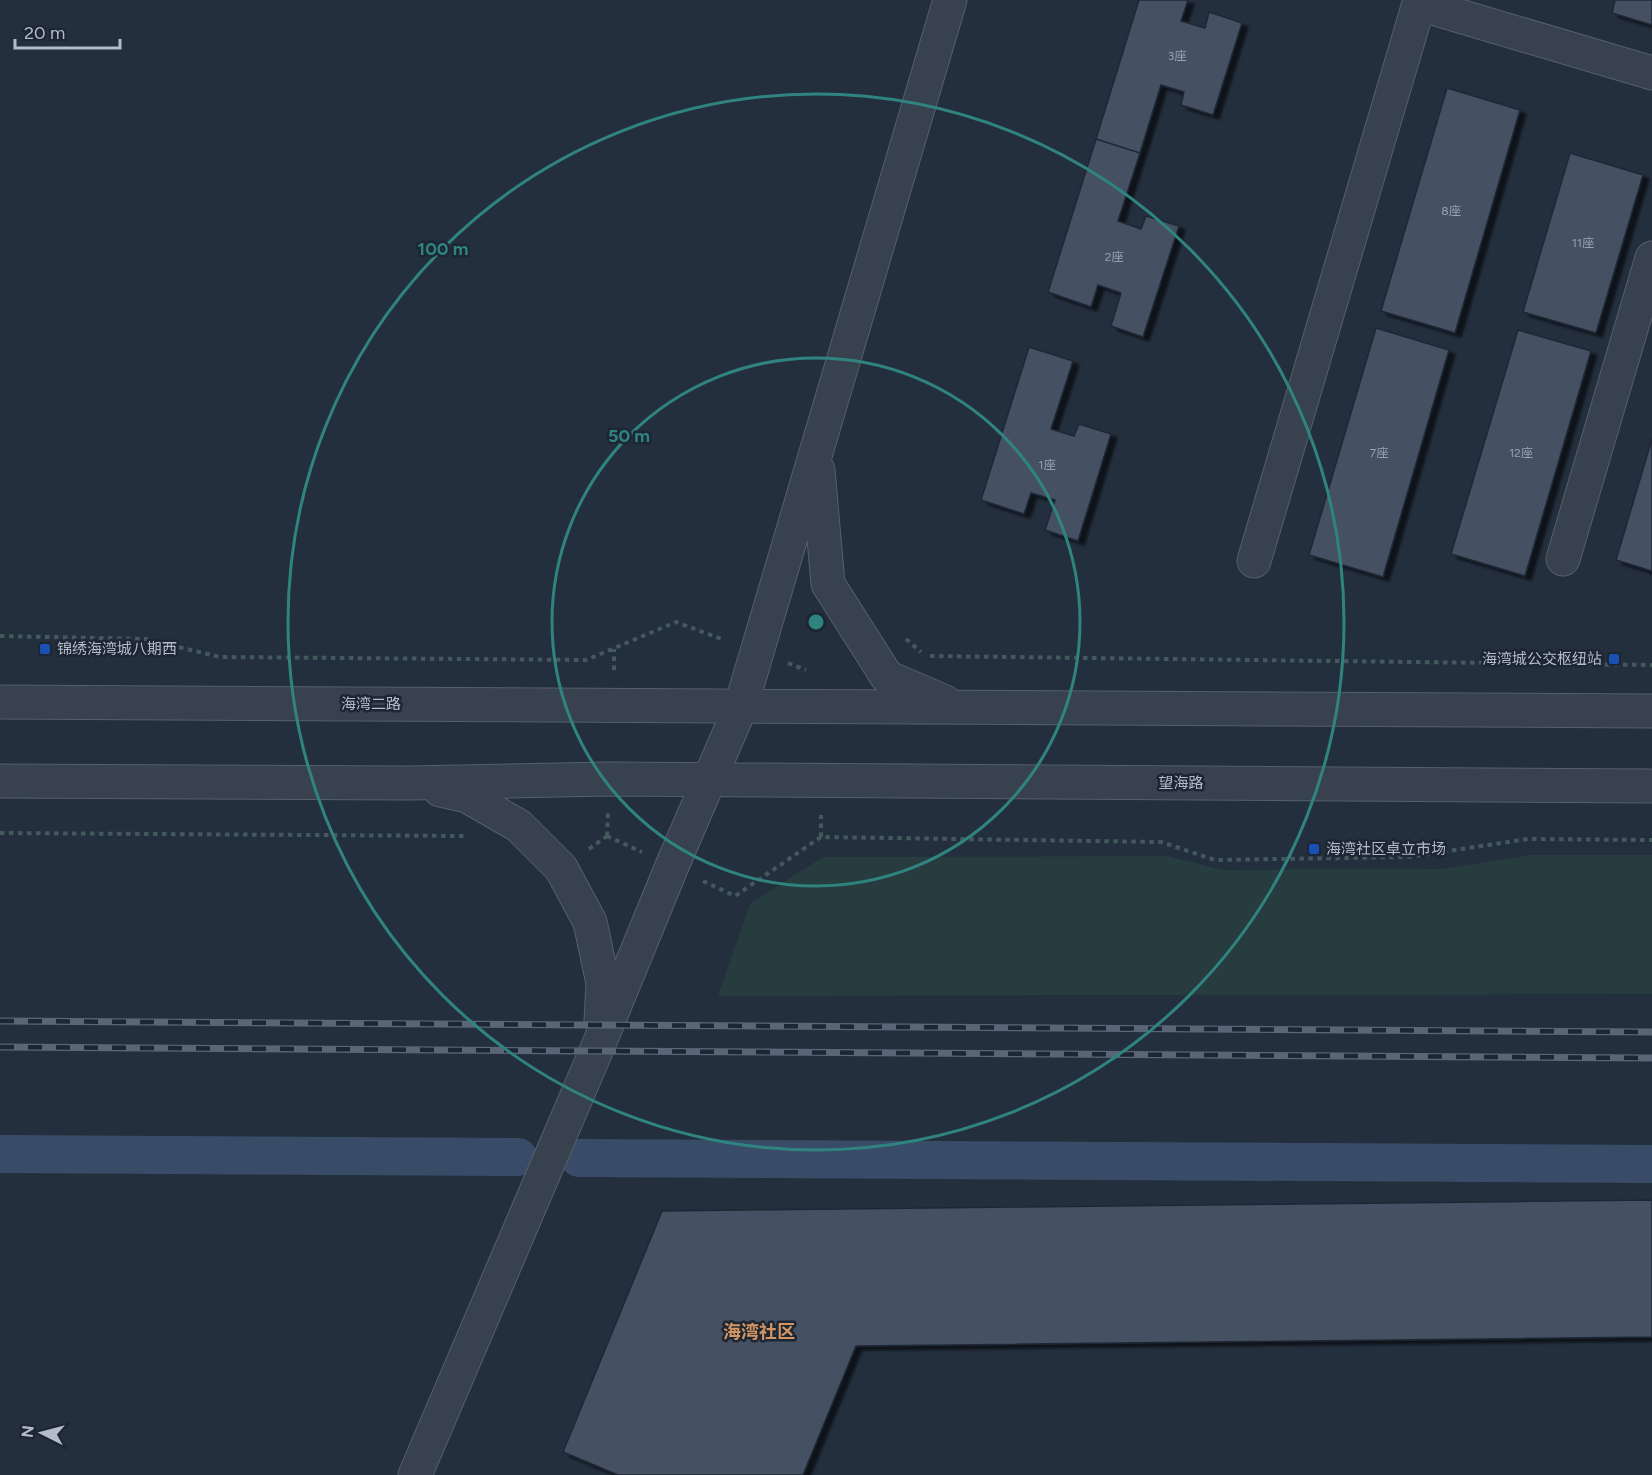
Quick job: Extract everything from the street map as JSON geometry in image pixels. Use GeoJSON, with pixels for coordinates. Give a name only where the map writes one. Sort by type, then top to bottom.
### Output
{"type":"FeatureCollection","features":[{"type":"Feature","properties":{"kind":"street"},"geometry":{"type":"LineString","coordinates":[[415,1475],[741,706],[950,0]]}},
{"type":"Feature","properties":{"kind":"street"},"geometry":{"type":"LineString","coordinates":[[1254,561],[1420,2],[1652,73]]}},
{"type":"Feature","properties":{"kind":"street"},"geometry":{"type":"LineString","coordinates":[[1563,559],[1652,258]]}},
{"type":"Feature","properties":{"kind":"street"},"geometry":{"type":"LineString","coordinates":[[816,452],[828,584],[887,677],[958,708]]}},
{"type":"Feature","properties":{"kind":"street","name":"海湾二路"},"geometry":{"type":"LineString","coordinates":[[0,702],[741,706]]}},
{"type":"Feature","properties":{"kind":"street"},"geometry":{"type":"LineString","coordinates":[[741,706],[1652,711]]}},
{"type":"Feature","properties":{"kind":"street"},"geometry":{"type":"LineString","coordinates":[[0,781],[409,783],[579,779],[709,780]]}},
{"type":"Feature","properties":{"kind":"street","name":"望海路"},"geometry":{"type":"LineString","coordinates":[[709,780],[1652,786]]}},
{"type":"Feature","properties":{"kind":"street"},"geometry":{"type":"LineString","coordinates":[[409,783],[467,796],[519,826],[561,868],[590,922],[603,983],[599,1044]]}},
{"type":"Feature","properties":{"kind":"path"},"geometry":{"type":"LineString","coordinates":[[0,636],[146,639],[220,657],[586,660],[676,622]]}},
{"type":"Feature","properties":{"kind":"path"},"geometry":{"type":"LineString","coordinates":[[901,635],[926,656],[1652,665]]}},
{"type":"Feature","properties":{"kind":"path"},"geometry":{"type":"LineString","coordinates":[[0,833],[474,836]]}},
{"type":"Feature","properties":{"kind":"path"},"geometry":{"type":"LineString","coordinates":[[735,896],[821,837],[1161,843],[1215,860],[1408,857],[1528,838],[1652,840]]}},
{"type":"Feature","properties":{"kind":"green space"},"geometry":{"type":"Polygon","coordinates":[[[1531,855],[1652,855],[1652,994],[718,996],[750,904],[823,857],[1167,856],[1223,870],[1442,869],[1531,855]]]}},
{"type":"Feature","properties":{"kind":"building"},"geometry":{"type":"Polygon","coordinates":[[[1139,0],[1188,0],[1181,21],[1205,28],[1209,12],[1242,23],[1213,115],[1181,105],[1184,92],[1161,85],[1140,153],[1096,139],[1139,0]]]}},
{"type":"Feature","properties":{"kind":"building"},"geometry":{"type":"Polygon","coordinates":[[[1615,0],[1652,0],[1652,25],[1612,13],[1615,0]]]}},
{"type":"Feature","properties":{"kind":"building"},"geometry":{"type":"Polygon","coordinates":[[[1447,88],[1520,110],[1455,333],[1381,311],[1447,88]]]}},
{"type":"Feature","properties":{"kind":"building"},"geometry":{"type":"Polygon","coordinates":[[[1096,139],[1140,153],[1118,221],[1141,229],[1146,216],[1179,226],[1143,337],[1111,326],[1121,293],[1098,285],[1091,307],[1048,292],[1096,139]]]}},
{"type":"Feature","properties":{"kind":"building"},"geometry":{"type":"Polygon","coordinates":[[[1570,153],[1643,175],[1596,333],[1523,312],[1570,153]]]}},
{"type":"Feature","properties":{"kind":"building"},"geometry":{"type":"Polygon","coordinates":[[[1376,328],[1449,350],[1383,577],[1309,555],[1376,328]]]}},
{"type":"Feature","properties":{"kind":"building"},"geometry":{"type":"Polygon","coordinates":[[[1518,330],[1591,351],[1525,576],[1451,554],[1518,330]]]}},
{"type":"Feature","properties":{"kind":"building"},"geometry":{"type":"Polygon","coordinates":[[[1029,347],[1073,361],[1051,429],[1074,436],[1079,424],[1111,434],[1078,541],[1045,530],[1055,500],[1031,493],[1024,514],[981,500],[1029,347]]]}},
{"type":"Feature","properties":{"kind":"building"},"geometry":{"type":"Polygon","coordinates":[[[1652,439],[1652,571],[1616,560],[1652,439]]]}},
{"type":"Feature","properties":{"kind":"building"},"geometry":{"type":"Polygon","coordinates":[[[1652,1200],[1652,1337],[856,1346],[803,1475],[618,1475],[563,1452],[662,1211],[1652,1200]]]}},
{"type":"Feature","properties":{"kind":"waterway"},"geometry":{"type":"LineString","coordinates":[[0,1154],[518,1157]]}},
{"type":"Feature","properties":{"kind":"waterway"},"geometry":{"type":"LineString","coordinates":[[579,1158],[1652,1164]]}},
{"type":"Feature","properties":{"kind":"railway"},"geometry":{"type":"LineString","coordinates":[[0,1021],[1652,1032]]}},
{"type":"Feature","properties":{"kind":"railway"},"geometry":{"type":"LineString","coordinates":[[0,1047],[1652,1058]]}},
{"type":"Feature","properties":{"kind":"place","name":"锦绣海湾城八期西"},"geometry":{"type":"Point","coordinates":[45,649]}},
{"type":"Feature","properties":{"kind":"place","name":"海湾城公交枢纽站"},"geometry":{"type":"Point","coordinates":[1614,659]}},
{"type":"Feature","properties":{"kind":"place","name":"海湾社区卓立市场"},"geometry":{"type":"Point","coordinates":[1314,849]}},
{"type":"Feature","properties":{"kind":"district","name":"海湾社区"},"geometry":{"type":"Point","coordinates":[759,1332]}}]}
